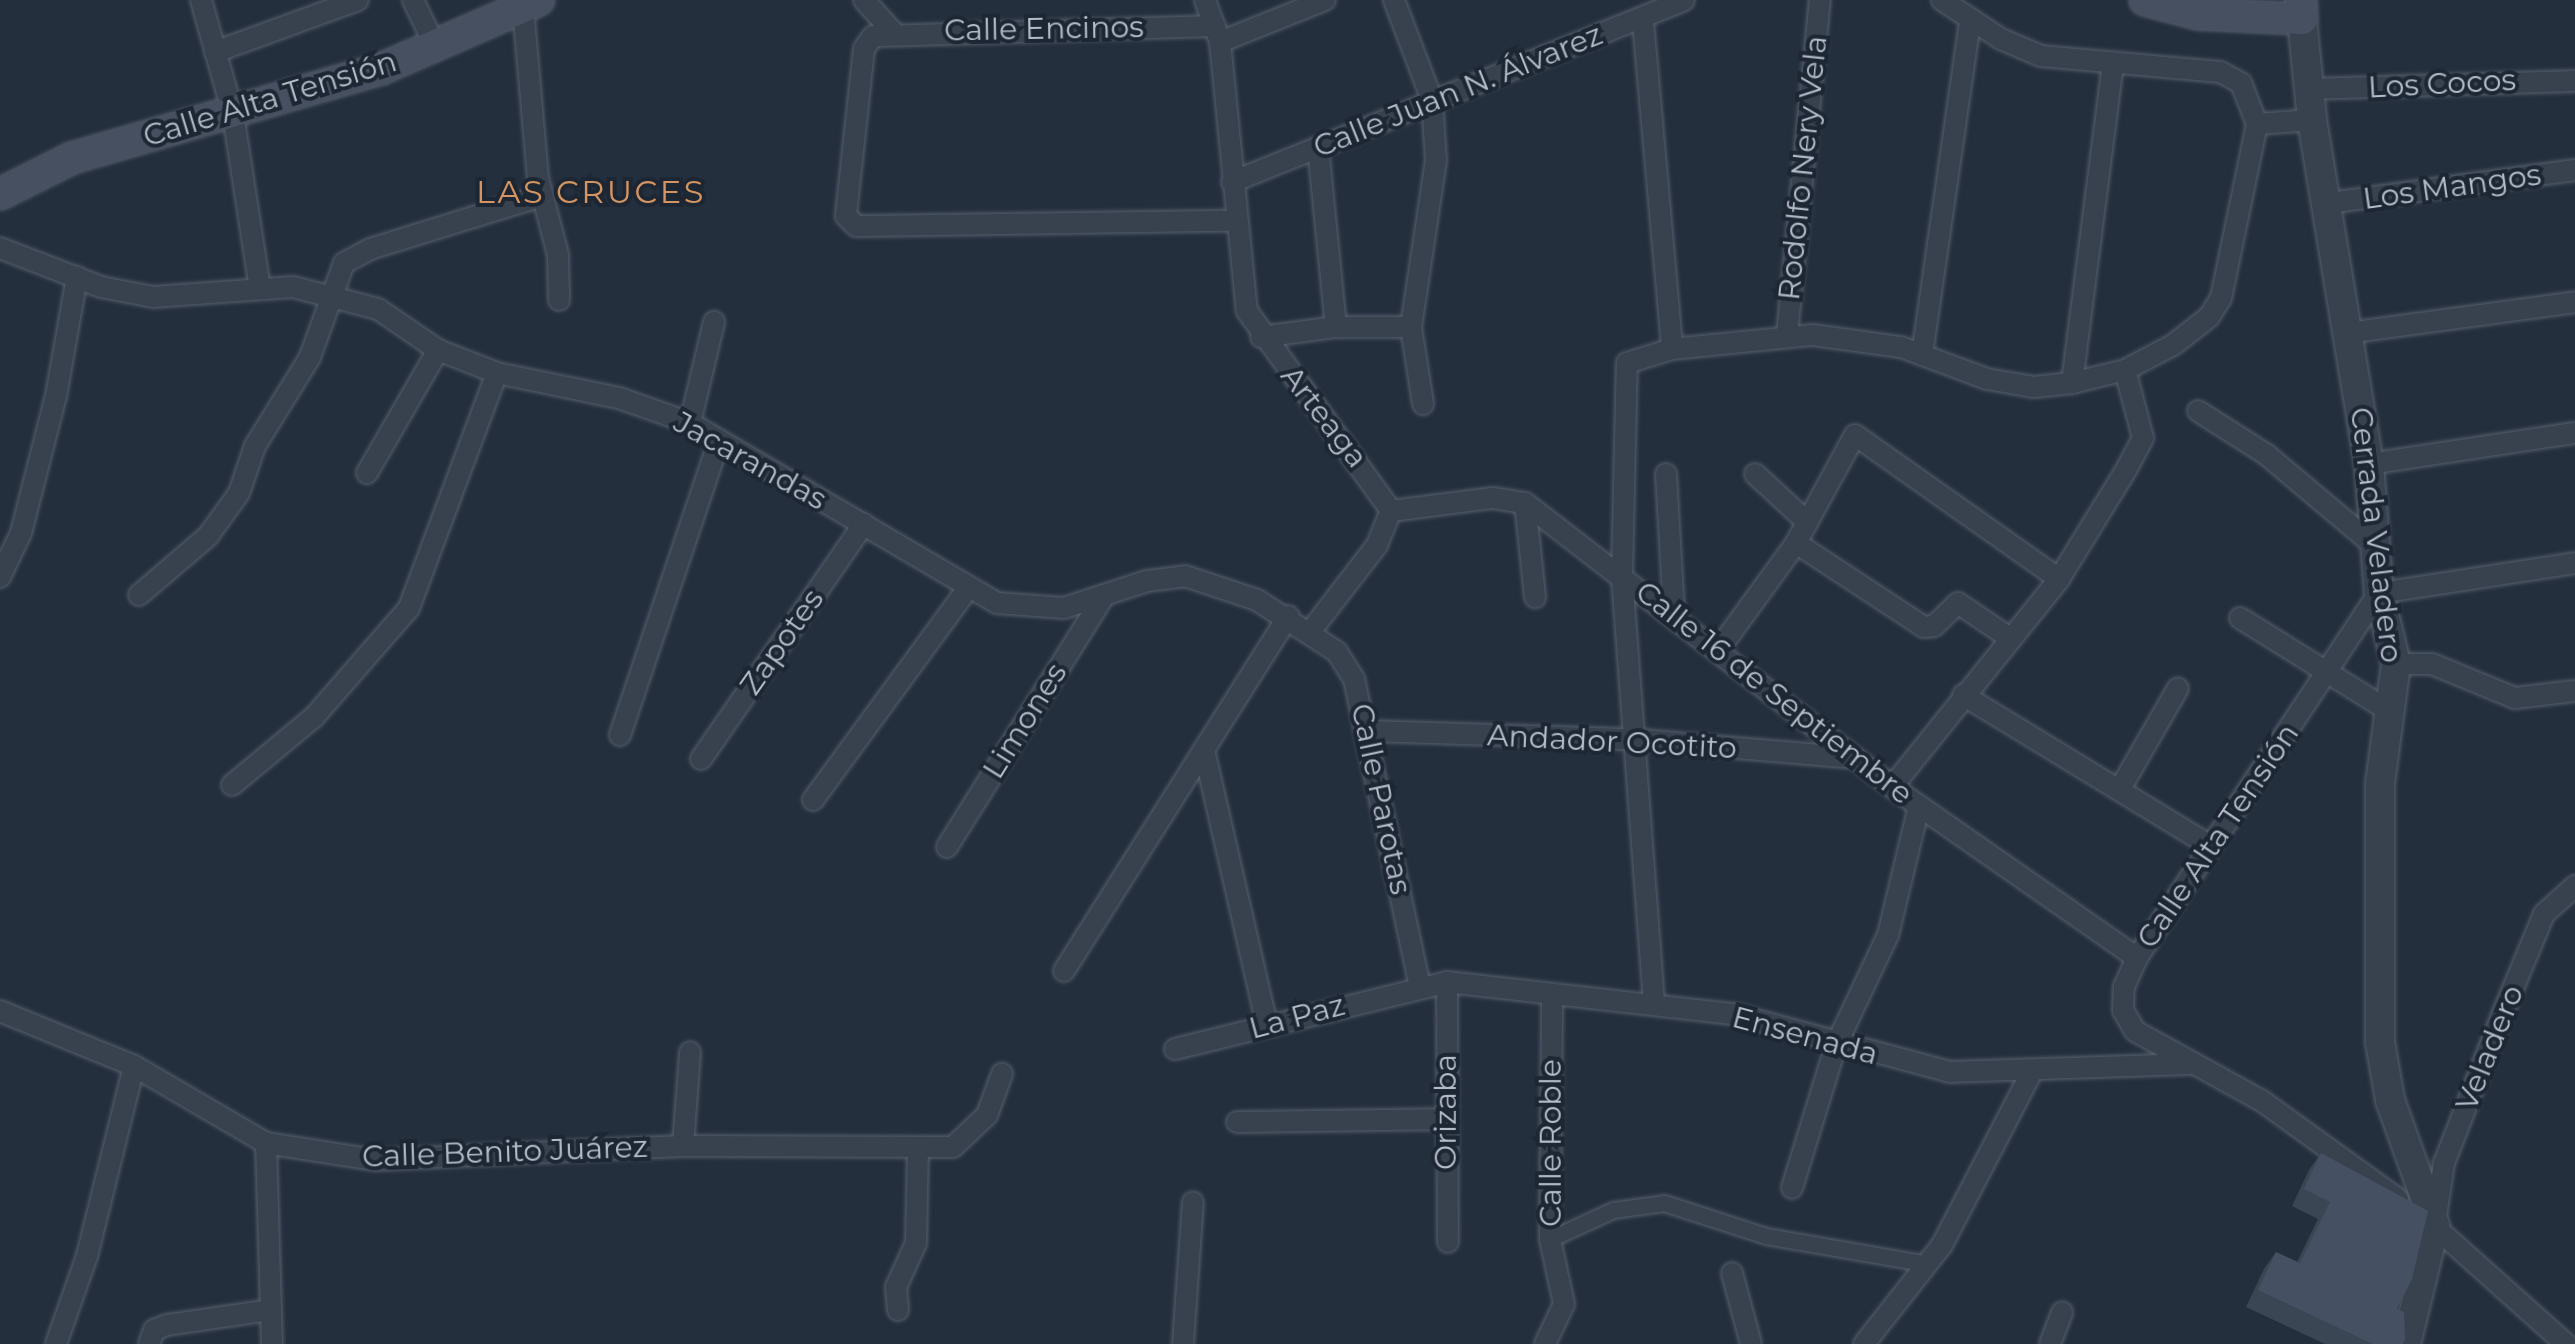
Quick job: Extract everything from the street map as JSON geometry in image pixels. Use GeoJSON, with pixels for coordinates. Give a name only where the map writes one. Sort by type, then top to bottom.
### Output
{"type":"FeatureCollection","features":[{"type":"Feature","properties":{"kind":"main road"},"geometry":{"type":"LineString","coordinates":[[2145,0],[2198,14],[2302,20]]}},
{"type":"Feature","properties":{"kind":"main road","name":"Calle Alta Tensión"},"geometry":{"type":"LineString","coordinates":[[0,194],[72,158],[233,114],[435,46],[531,4]]}},
{"type":"Feature","properties":{"kind":"street"},"geometry":{"type":"LineString","coordinates":[[201,0],[233,114],[260,289]]}},
{"type":"Feature","properties":{"kind":"street"},"geometry":{"type":"LineString","coordinates":[[214,52],[358,0]]}},
{"type":"Feature","properties":{"kind":"street"},"geometry":{"type":"LineString","coordinates":[[413,0],[435,46]]}},
{"type":"Feature","properties":{"kind":"street"},"geometry":{"type":"LineString","coordinates":[[864,0],[883,34],[864,49],[847,224],[1236,222]]}},
{"type":"Feature","properties":{"kind":"street","name":"Arteaga"},"geometry":{"type":"LineString","coordinates":[[1205,0],[1218,34],[1240,287],[1260,337],[1391,511]]}},
{"type":"Feature","properties":{"kind":"street"},"geometry":{"type":"LineString","coordinates":[[1218,34],[1325,0]]}},
{"type":"Feature","properties":{"kind":"street"},"geometry":{"type":"LineString","coordinates":[[1394,0],[1432,100],[1436,160],[1411,327],[1422,404]]}},
{"type":"Feature","properties":{"kind":"street","name":"Calle Juan N. Álvarez"},"geometry":{"type":"LineString","coordinates":[[1232,182],[1643,20],[1684,0]]}},
{"type":"Feature","properties":{"kind":"street","name":"Rodolfo Nery Vela"},"geometry":{"type":"LineString","coordinates":[[1786,335],[1820,0]]}},
{"type":"Feature","properties":{"kind":"street"},"geometry":{"type":"LineString","coordinates":[[1654,1003],[1630,739],[1622,576],[1627,363],[1672,350],[1786,335],[1859,338],[1922,355],[1987,380],[2072,383],[2125,370],[2173,345],[2209,317],[2221,298],[2256,124],[2241,83],[2220,72],[2041,56],[1970,22],[1942,0]]}},
{"type":"Feature","properties":{"kind":"street"},"geometry":{"type":"LineString","coordinates":[[531,4],[541,196],[558,255],[559,300]]}},
{"type":"Feature","properties":{"kind":"street"},"geometry":{"type":"LineString","coordinates":[[1643,20],[1672,350]]}},
{"type":"Feature","properties":{"kind":"street","name":"Cerrada Veladero"},"geometry":{"type":"LineString","coordinates":[[2302,20],[2312,120],[2369,464],[2379,594],[2396,664],[2388,710],[2376,892],[2380,1042],[2390,1100],[2435,1225]]}},
{"type":"Feature","properties":{"kind":"street"},"geometry":{"type":"LineString","coordinates":[[1922,355],[1970,22]]}},
{"type":"Feature","properties":{"kind":"street","name":"Calle Encinos"},"geometry":{"type":"LineString","coordinates":[[883,34],[1218,34]]}},
{"type":"Feature","properties":{"kind":"street"},"geometry":{"type":"LineString","coordinates":[[2072,383],[2113,64]]}},
{"type":"Feature","properties":{"kind":"street","name":"Los Cocos"},"geometry":{"type":"LineString","coordinates":[[2309,86],[2575,81]]}},
{"type":"Feature","properties":{"kind":"street"},"geometry":{"type":"LineString","coordinates":[[2256,124],[2312,120]]}},
{"type":"Feature","properties":{"kind":"street"},"geometry":{"type":"LineString","coordinates":[[1318,147],[1336,326]]}},
{"type":"Feature","properties":{"kind":"street","name":"Los Mangos"},"geometry":{"type":"LineString","coordinates":[[2328,203],[2575,170]]}},
{"type":"Feature","properties":{"kind":"street"},"geometry":{"type":"LineString","coordinates":[[138,595],[208,536],[239,493],[255,446],[310,357],[330,292],[344,263],[370,249],[541,196]]}},
{"type":"Feature","properties":{"kind":"street","name":"Jacarandas"},"geometry":{"type":"LineString","coordinates":[[0,248],[77,278],[152,297],[260,289],[330,292],[378,309],[438,350],[497,374],[618,398],[690,423],[718,444],[864,524],[968,588],[1028,608],[1064,608],[1185,576],[1223,585],[1288,616],[1310,632]]}},
{"type":"Feature","properties":{"kind":"street"},"geometry":{"type":"LineString","coordinates":[[0,576],[22,533],[56,396],[77,278]]}},
{"type":"Feature","properties":{"kind":"street"},"geometry":{"type":"LineString","coordinates":[[2348,334],[2575,302]]}},
{"type":"Feature","properties":{"kind":"street"},"geometry":{"type":"LineString","coordinates":[[690,423],[714,322]]}},
{"type":"Feature","properties":{"kind":"street"},"geometry":{"type":"LineString","coordinates":[[1260,337],[1336,326],[1411,327]]}},
{"type":"Feature","properties":{"kind":"street"},"geometry":{"type":"LineString","coordinates":[[367,474],[438,350]]}},
{"type":"Feature","properties":{"kind":"street"},"geometry":{"type":"LineString","coordinates":[[1892,787],[2058,579],[2142,438],[2125,370]]}},
{"type":"Feature","properties":{"kind":"street"},"geometry":{"type":"LineString","coordinates":[[232,784],[314,717],[410,608],[497,374]]}},
{"type":"Feature","properties":{"kind":"street"},"geometry":{"type":"LineString","coordinates":[[2198,411],[2266,455],[2375,546]]}},
{"type":"Feature","properties":{"kind":"street"},"geometry":{"type":"LineString","coordinates":[[2369,464],[2575,432]]}},
{"type":"Feature","properties":{"kind":"street"},"geometry":{"type":"LineString","coordinates":[[1718,649],[1796,542],[1855,434],[2058,579]]}},
{"type":"Feature","properties":{"kind":"street"},"geometry":{"type":"LineString","coordinates":[[620,735],[718,444]]}},
{"type":"Feature","properties":{"kind":"street"},"geometry":{"type":"LineString","coordinates":[[1666,474],[1674,613]]}},
{"type":"Feature","properties":{"kind":"street"},"geometry":{"type":"LineString","coordinates":[[1754,474],[1807,522]]}},
{"type":"Feature","properties":{"kind":"street"},"geometry":{"type":"LineString","coordinates":[[1310,632],[1377,545],[1391,511],[1493,498],[1525,502],[1535,597]]}},
{"type":"Feature","properties":{"kind":"street","name":"Calle 16 de Septiembre"},"geometry":{"type":"LineString","coordinates":[[1525,502],[1674,613],[1892,787],[2137,958]]}},
{"type":"Feature","properties":{"kind":"street","name":"Zapotes"},"geometry":{"type":"LineString","coordinates":[[700,760],[864,524]]}},
{"type":"Feature","properties":{"kind":"street"},"geometry":{"type":"LineString","coordinates":[[1796,542],[1924,627],[1934,626],[1958,603],[2011,639]]}},
{"type":"Feature","properties":{"kind":"street"},"geometry":{"type":"LineString","coordinates":[[2379,594],[2575,562]]}},
{"type":"Feature","properties":{"kind":"street"},"geometry":{"type":"LineString","coordinates":[[813,800],[968,588]]}},
{"type":"Feature","properties":{"kind":"street","name":"Calle Alta Tensión"},"geometry":{"type":"LineString","coordinates":[[2379,594],[2137,958],[2123,1010],[2135,1031],[2262,1101],[2435,1225],[2566,1343]]}},
{"type":"Feature","properties":{"kind":"street","name":"Limones"},"geometry":{"type":"LineString","coordinates":[[947,847],[1104,596]]}},
{"type":"Feature","properties":{"kind":"street"},"geometry":{"type":"LineString","coordinates":[[1064,971],[1288,616]]}},
{"type":"Feature","properties":{"kind":"street"},"geometry":{"type":"LineString","coordinates":[[2240,618],[2325,676],[2388,710]]}},
{"type":"Feature","properties":{"kind":"street","name":"Calle Parotas"},"geometry":{"type":"LineString","coordinates":[[1310,632],[1338,652],[1354,678],[1369,730],[1419,984]]}},
{"type":"Feature","properties":{"kind":"street"},"geometry":{"type":"LineString","coordinates":[[2396,664],[2432,664],[2515,698],[2575,691]]}},
{"type":"Feature","properties":{"kind":"street"},"geometry":{"type":"LineString","coordinates":[[2120,790],[2178,688]]}},
{"type":"Feature","properties":{"kind":"street"},"geometry":{"type":"LineString","coordinates":[[1964,695],[2210,846]]}},
{"type":"Feature","properties":{"kind":"street","name":"Andador Ocotito"},"geometry":{"type":"LineString","coordinates":[[1369,730],[1630,739],[1855,758]]}},
{"type":"Feature","properties":{"kind":"street"},"geometry":{"type":"LineString","coordinates":[[1204,750],[1267,1026]]}},
{"type":"Feature","properties":{"kind":"street"},"geometry":{"type":"LineString","coordinates":[[1792,1188],[1836,1045],[1888,935],[1919,806]]}},
{"type":"Feature","properties":{"kind":"street","name":"Veladero"},"geometry":{"type":"LineString","coordinates":[[2435,1225],[2444,1162],[2502,1014],[2544,914],[2575,886]]}},
{"type":"Feature","properties":{"kind":"street","name":"Ensenada"},"geometry":{"type":"LineString","coordinates":[[1419,984],[1448,982],[1734,1014],[1836,1045],[1950,1072],[2031,1073],[2190,1064]]}},
{"type":"Feature","properties":{"kind":"street","name":"Orizaba"},"geometry":{"type":"LineString","coordinates":[[1448,982],[1444,1119],[1448,1242]]}},
{"type":"Feature","properties":{"kind":"street","name":"La Paz"},"geometry":{"type":"LineString","coordinates":[[1175,1048],[1419,984]]}},
{"type":"Feature","properties":{"kind":"street","name":"Calle Roble"},"geometry":{"type":"LineString","coordinates":[[1545,1344],[1564,1304],[1550,1239],[1552,995]]}},
{"type":"Feature","properties":{"kind":"street","name":"Calle Benito Juárez"},"geometry":{"type":"LineString","coordinates":[[0,1011],[134,1066],[224,1124],[266,1143],[374,1160],[683,1146],[953,1146],[967,1138],[986,1115],[1002,1074]]}},
{"type":"Feature","properties":{"kind":"street"},"geometry":{"type":"LineString","coordinates":[[683,1146],[690,1052]]}},
{"type":"Feature","properties":{"kind":"street"},"geometry":{"type":"LineString","coordinates":[[56,1344],[87,1256],[134,1066]]}},
{"type":"Feature","properties":{"kind":"street"},"geometry":{"type":"LineString","coordinates":[[1864,1344],[1922,1263],[1942,1245],[2031,1073]]}},
{"type":"Feature","properties":{"kind":"street"},"geometry":{"type":"LineString","coordinates":[[1237,1122],[1444,1119]]}},
{"type":"Feature","properties":{"kind":"street"},"geometry":{"type":"LineString","coordinates":[[266,1143],[272,1344]]}},
{"type":"Feature","properties":{"kind":"street"},"geometry":{"type":"LineString","coordinates":[[898,1310],[896,1287],[916,1243],[918,1147]]}},
{"type":"Feature","properties":{"kind":"street"},"geometry":{"type":"LineString","coordinates":[[1183,1344],[1193,1202]]}},
{"type":"Feature","properties":{"kind":"street"},"geometry":{"type":"LineString","coordinates":[[1550,1239],[1613,1210],[1664,1203],[1766,1236],[1922,1263]]}},
{"type":"Feature","properties":{"kind":"street"},"geometry":{"type":"LineString","coordinates":[[2406,1344],[2435,1225]]}},
{"type":"Feature","properties":{"kind":"street"},"geometry":{"type":"LineString","coordinates":[[1732,1273],[1751,1344]]}},
{"type":"Feature","properties":{"kind":"street"},"geometry":{"type":"LineString","coordinates":[[149,1344],[154,1330],[168,1325],[270,1310]]}},
{"type":"Feature","properties":{"kind":"street"},"geometry":{"type":"LineString","coordinates":[[2050,1344],[2062,1312]]}},
{"type":"Feature","properties":{"kind":"street"},"geometry":{"type":"LineString","coordinates":[[2566,1343],[2575,1322]]}},
{"type":"Feature","properties":{"kind":"building"},"geometry":{"type":"Polygon","coordinates":[[[2321,1153],[2428,1211],[2412,1279],[2397,1309],[2404,1312],[2403,1344],[2373,1344],[2258,1290],[2276,1252],[2300,1263],[2330,1202],[2304,1189],[2321,1153]]]}},
{"type":"Feature","properties":{"kind":"district","name":"LAS CRUCES"},"geometry":{"type":"Point","coordinates":[591,192]}}]}
